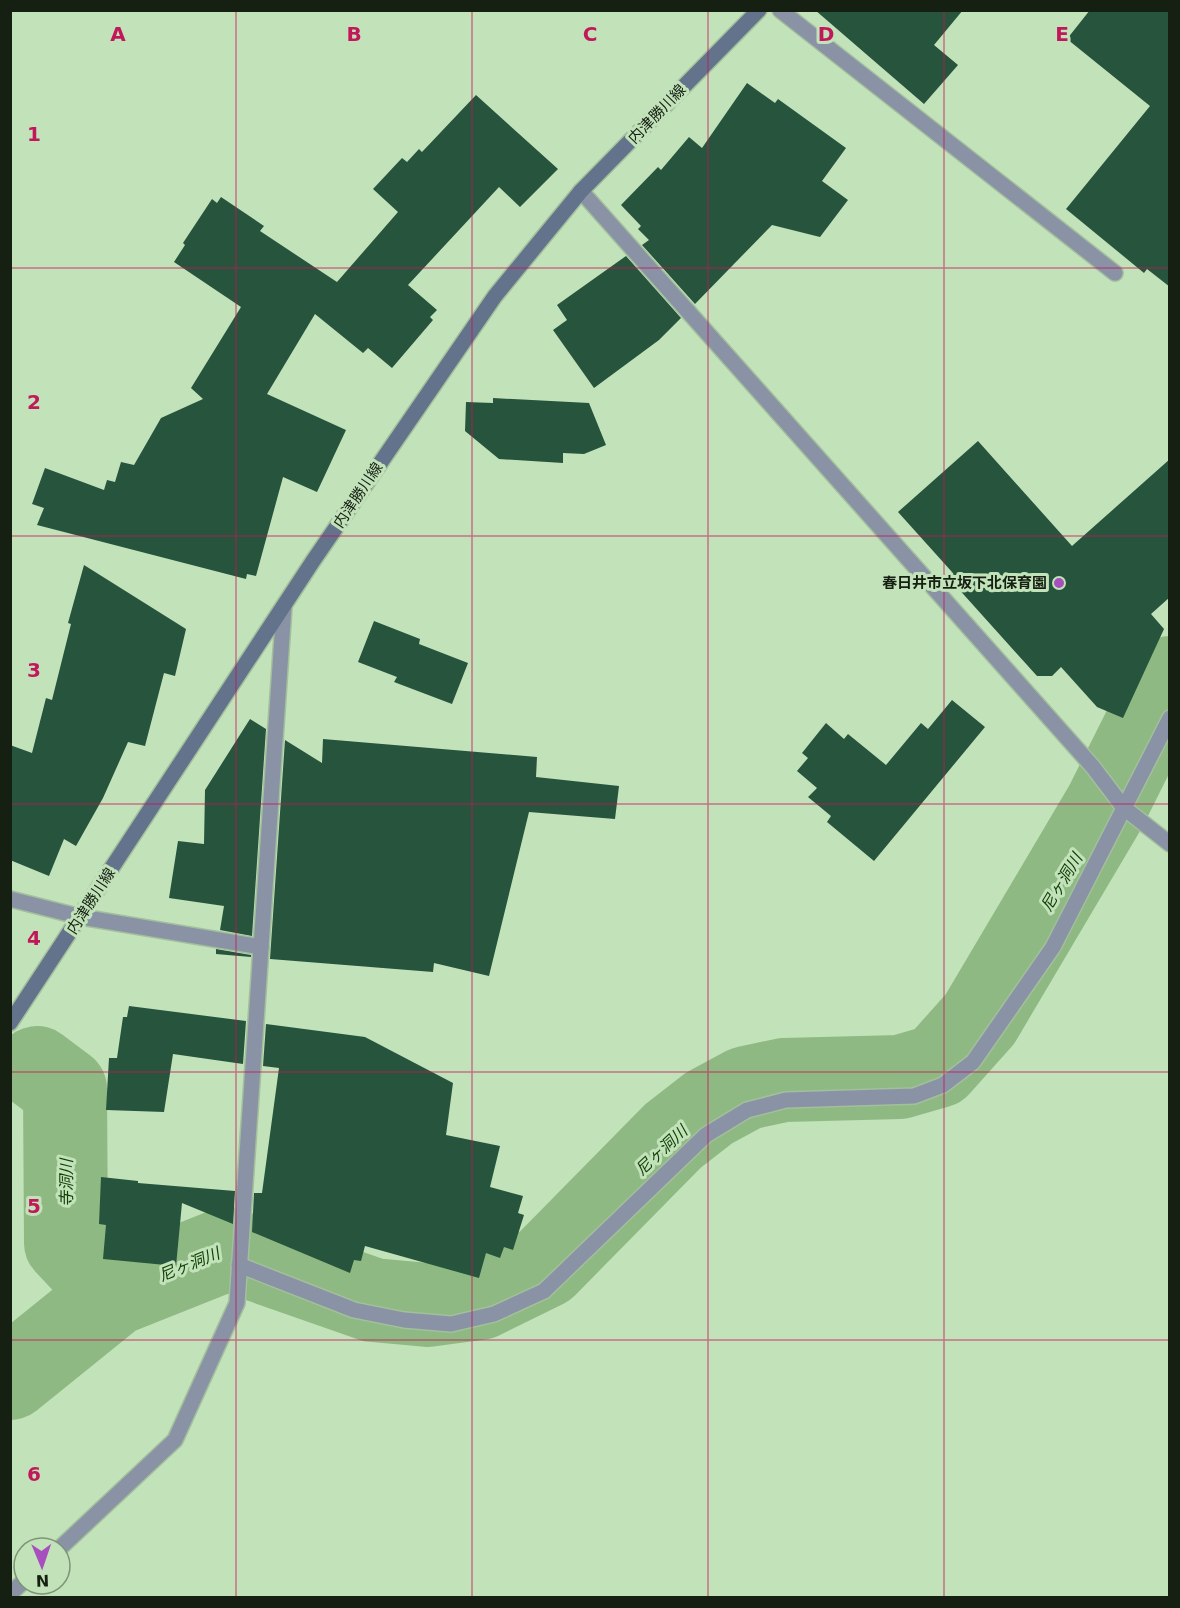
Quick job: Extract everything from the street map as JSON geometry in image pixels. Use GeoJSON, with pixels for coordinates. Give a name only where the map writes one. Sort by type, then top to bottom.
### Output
{"type":"FeatureCollection","features":[{"type":"Feature","properties":{"kind":"main road","name":"内津勝川線"},"geometry":{"type":"LineString","coordinates":[[10,1023],[284,607],[495,296],[581,191],[759,10]]}},
{"type":"Feature","properties":{"kind":"street"},"geometry":{"type":"LineString","coordinates":[[780,10],[1114,273]]}},
{"type":"Feature","properties":{"kind":"street"},"geometry":{"type":"LineString","coordinates":[[581,191],[1093,767],[1124,807],[1170,844]]}},
{"type":"Feature","properties":{"kind":"street"},"geometry":{"type":"LineString","coordinates":[[72,1537],[175,1440],[237,1303],[284,607]]}},
{"type":"Feature","properties":{"kind":"street"},"geometry":{"type":"LineString","coordinates":[[239,1265],[354,1310],[405,1320],[451,1324],[494,1314],[544,1291],[706,1135],[747,1110],[786,1100],[914,1096],[943,1085],[973,1062],[1053,947],[1170,718]]}},
{"type":"Feature","properties":{"kind":"street"},"geometry":{"type":"LineString","coordinates":[[10,899],[81,916],[261,947]]}},
{"type":"Feature","properties":{"kind":"building"},"geometry":{"type":"Polygon","coordinates":[[[815,10],[963,10],[934,45],[958,65],[924,104],[815,10]]]}},
{"type":"Feature","properties":{"kind":"building"},"geometry":{"type":"Polygon","coordinates":[[[1090,10],[1170,10],[1170,287],[1147,269],[1144,273],[1066,209],[1150,106],[1067,39],[1090,10]]]}},
{"type":"Feature","properties":{"kind":"building"},"geometry":{"type":"Polygon","coordinates":[[[747,83],[775,103],[778,99],[846,148],[822,181],[848,200],[820,237],[772,225],[695,304],[642,245],[649,240],[638,229],[641,226],[621,205],[658,167],[661,170],[689,137],[702,148],[747,83]]]}},
{"type":"Feature","properties":{"kind":"building"},"geometry":{"type":"Polygon","coordinates":[[[476,95],[558,169],[520,207],[499,187],[408,285],[437,310],[430,317],[433,320],[392,368],[368,348],[363,353],[315,314],[267,394],[346,430],[317,492],[283,477],[256,576],[247,574],[246,579],[37,525],[44,508],[32,504],[45,468],[104,490],[107,480],[115,482],[121,462],[134,465],[161,418],[203,399],[191,388],[241,307],[174,262],[185,245],[183,243],[212,199],[217,203],[221,197],[264,226],[260,231],[337,282],[398,212],[373,189],[402,158],[407,162],[419,149],[422,152],[476,95]]]}},
{"type":"Feature","properties":{"kind":"building"},"geometry":{"type":"Polygon","coordinates":[[[626,256],[681,318],[659,340],[594,388],[553,330],[567,320],[557,305],[626,256]]]}},
{"type":"Feature","properties":{"kind":"building"},"geometry":{"type":"Polygon","coordinates":[[[493,398],[589,403],[606,445],[584,454],[563,453],[563,463],[499,459],[465,431],[466,402],[493,403],[493,398]]]}},
{"type":"Feature","properties":{"kind":"building"},"geometry":{"type":"Polygon","coordinates":[[[978,441],[1072,546],[1170,459],[1170,597],[1151,614],[1164,629],[1123,718],[1097,707],[1061,667],[1052,676],[1037,676],[947,576],[952,572],[898,512],[978,441]]]}},
{"type":"Feature","properties":{"kind":"building"},"geometry":{"type":"Polygon","coordinates":[[[84,565],[186,629],[175,676],[164,673],[145,746],[128,742],[103,798],[76,846],[64,839],[49,876],[10,860],[10,745],[32,753],[46,698],[52,700],[71,624],[68,623],[84,565]]]}},
{"type":"Feature","properties":{"kind":"building"},"geometry":{"type":"Polygon","coordinates":[[[374,621],[420,639],[419,644],[468,663],[452,704],[394,682],[397,677],[358,662],[374,621]]]}},
{"type":"Feature","properties":{"kind":"building"},"geometry":{"type":"Polygon","coordinates":[[[952,700],[985,727],[874,861],[827,822],[831,816],[808,797],[817,788],[797,771],[808,758],[802,753],[826,723],[844,739],[848,734],[886,765],[921,723],[928,729],[952,700]]]}},
{"type":"Feature","properties":{"kind":"building"},"geometry":{"type":"Polygon","coordinates":[[[250,719],[266,729],[252,936],[220,930],[224,906],[169,898],[178,841],[204,844],[205,790],[250,719]]]}},
{"type":"Feature","properties":{"kind":"building"},"geometry":{"type":"Polygon","coordinates":[[[323,739],[537,757],[536,777],[619,786],[615,819],[529,812],[489,976],[434,963],[433,972],[270,959],[285,740],[322,763],[323,739]]]}},
{"type":"Feature","properties":{"kind":"building"},"geometry":{"type":"Polygon","coordinates":[[[216,949],[251,955],[251,957],[216,954],[216,949]]]}},
{"type":"Feature","properties":{"kind":"building"},"geometry":{"type":"Polygon","coordinates":[[[129,1006],[246,1021],[243,1064],[173,1054],[164,1112],[106,1110],[109,1058],[117,1058],[123,1017],[127,1017],[129,1006]]]}},
{"type":"Feature","properties":{"kind":"building"},"geometry":{"type":"Polygon","coordinates":[[[266,1024],[365,1037],[453,1083],[446,1135],[500,1146],[490,1187],[523,1196],[518,1213],[524,1215],[513,1250],[504,1247],[500,1258],[486,1253],[479,1278],[365,1246],[361,1261],[354,1260],[350,1273],[252,1232],[254,1193],[262,1193],[279,1068],[263,1066],[266,1024]]]}},
{"type":"Feature","properties":{"kind":"building"},"geometry":{"type":"Polygon","coordinates":[[[101,1177],[138,1181],[138,1183],[235,1191],[233,1224],[182,1203],[176,1266],[103,1259],[106,1225],[99,1224],[101,1177]]]}},
{"type":"Feature","properties":{"kind":"waterway","name":"尼ヶ洞川"},"geometry":{"type":"LineString","coordinates":[[10,1378],[114,1294],[227,1249],[373,1300],[428,1305],[480,1298],[545,1266],[673,1136],[709,1108],[746,1088],[784,1080],[900,1077],[938,1066],[980,1019],[1106,806],[1170,678]]}},
{"type":"Feature","properties":{"kind":"waterway","name":"寺洞川"},"geometry":{"type":"LineString","coordinates":[[37,1068],[65,1089],[66,1243],[114,1294]]}},
{"type":"Feature","properties":{"kind":"place","name":"春日井市立坂下北保育園"},"geometry":{"type":"Point","coordinates":[1059,583]}}]}
